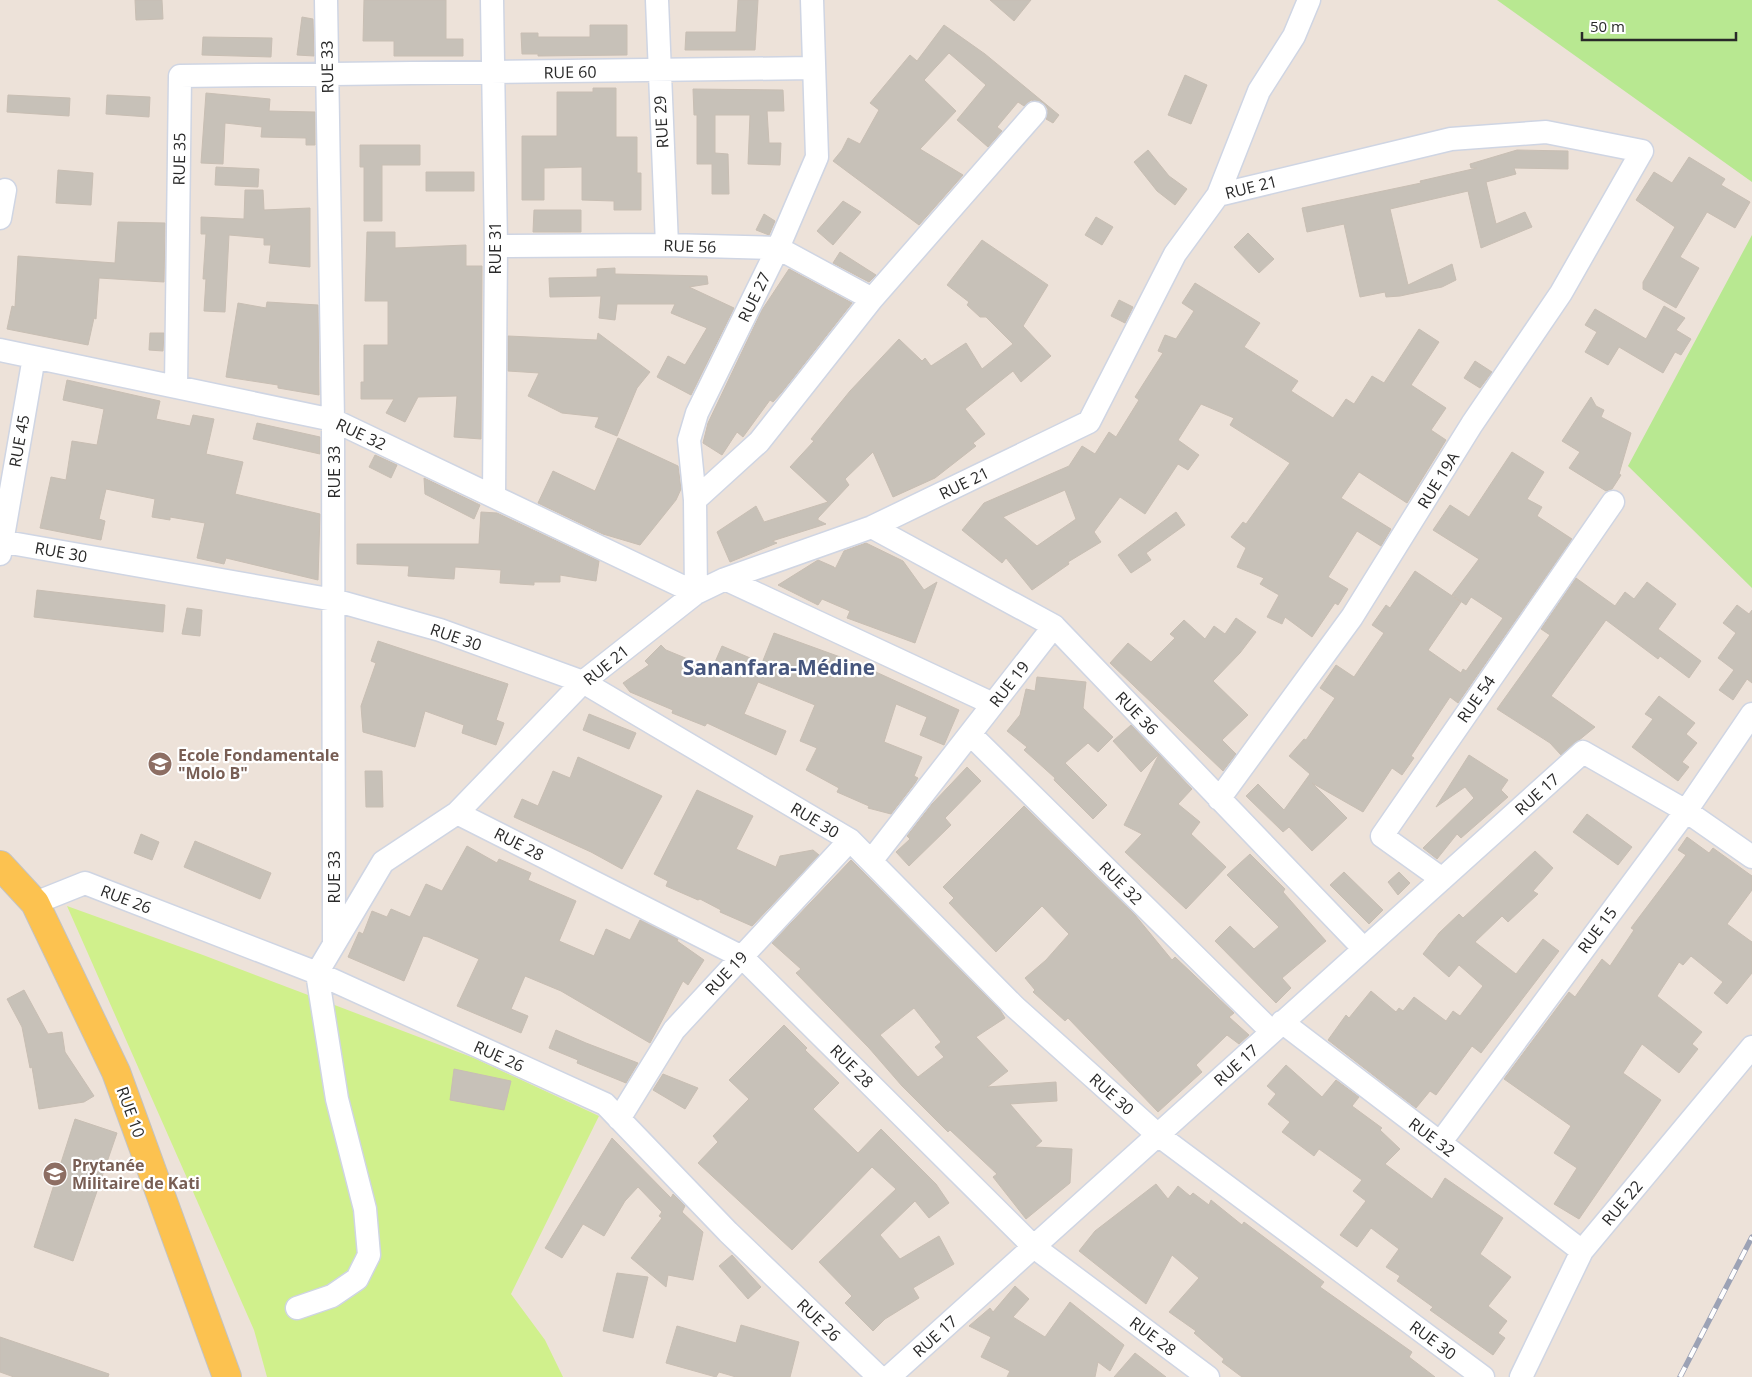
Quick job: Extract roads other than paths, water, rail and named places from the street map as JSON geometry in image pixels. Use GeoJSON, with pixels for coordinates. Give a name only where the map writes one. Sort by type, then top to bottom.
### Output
{"type":"FeatureCollection","features":[{"type":"Feature","properties":{"kind":"main road","name":"RUE 10"},"geometry":{"type":"LineString","coordinates":[[0,865],[35,903],[116,1072],[227,1377]]}},
{"type":"Feature","properties":{"kind":"street","name":"RUE 33"},"geometry":{"type":"LineString","coordinates":[[326,0],[334,420],[334,944]]}},
{"type":"Feature","properties":{"kind":"street","name":"RUE 31"},"geometry":{"type":"LineString","coordinates":[[492,0],[496,246],[494,496]]}},
{"type":"Feature","properties":{"kind":"street","name":"RUE 29"},"geometry":{"type":"LineString","coordinates":[[657,0],[667,244]]}},
{"type":"Feature","properties":{"kind":"street","name":"RUE 27"},"geometry":{"type":"LineString","coordinates":[[696,593],[695,500],[689,440],[696,413],[778,248],[817,157],[812,68],[812,0]]}},
{"type":"Feature","properties":{"kind":"street"},"geometry":{"type":"LineString","coordinates":[[1218,195],[1259,91],[1294,36],[1310,0]]}},
{"type":"Feature","properties":{"kind":"street","name":"RUE 60"},"geometry":{"type":"LineString","coordinates":[[326,76],[812,68]]}},
{"type":"Feature","properties":{"kind":"street","name":"RUE 35"},"geometry":{"type":"LineString","coordinates":[[176,387],[180,76],[326,76]]}},
{"type":"Feature","properties":{"kind":"street"},"geometry":{"type":"LineString","coordinates":[[695,500],[759,442],[872,299],[1035,113]]}},
{"type":"Feature","properties":{"kind":"street","name":"RUE 21"},"geometry":{"type":"LineString","coordinates":[[316,973],[383,862],[457,813],[584,682],[696,593],[724,579],[872,527],[1089,422],[1174,254],[1218,195],[1451,139],[1546,132],[1642,151]]}},
{"type":"Feature","properties":{"kind":"street","name":"RUE 19A"},"geometry":{"type":"LineString","coordinates":[[1220,799],[1352,616],[1472,424],[1561,293],[1642,151]]}},
{"type":"Feature","properties":{"kind":"street"},"geometry":{"type":"LineString","coordinates":[[0,218],[5,190]]}},
{"type":"Feature","properties":{"kind":"street","name":"RUE 56"},"geometry":{"type":"LineString","coordinates":[[496,246],[667,244],[778,248],[872,299]]}},
{"type":"Feature","properties":{"kind":"street","name":"RUE 32"},"geometry":{"type":"LineString","coordinates":[[0,350],[334,420],[696,593]]}},
{"type":"Feature","properties":{"kind":"street","name":"RUE 45"},"geometry":{"type":"LineString","coordinates":[[1,545],[34,357]]}},
{"type":"Feature","properties":{"kind":"street","name":"RUE 54"},"geometry":{"type":"LineString","coordinates":[[1442,879],[1382,836],[1613,502]]}},
{"type":"Feature","properties":{"kind":"street","name":"RUE 36"},"geometry":{"type":"LineString","coordinates":[[872,527],[1054,626],[1364,949]]}},
{"type":"Feature","properties":{"kind":"street","name":"RUE 30"},"geometry":{"type":"LineString","coordinates":[[1,545],[334,600],[440,630],[584,682],[850,840],[1015,1007],[1158,1135],[1483,1377]]}},
{"type":"Feature","properties":{"kind":"street"},"geometry":{"type":"LineString","coordinates":[[724,579],[993,704]]}},
{"type":"Feature","properties":{"kind":"street","name":"RUE 19"},"geometry":{"type":"LineString","coordinates":[[871,861],[1054,626]]}},
{"type":"Feature","properties":{"kind":"street","name":"RUE 15"},"geometry":{"type":"LineString","coordinates":[[1440,1143],[1686,810],[1752,714]]}},
{"type":"Feature","properties":{"kind":"street","name":"RUE 32"},"geometry":{"type":"LineString","coordinates":[[970,734],[1277,1027],[1440,1143],[1582,1251]]}},
{"type":"Feature","properties":{"kind":"street","name":"RUE 17"},"geometry":{"type":"LineString","coordinates":[[889,1377],[1583,752],[1686,810]]}},
{"type":"Feature","properties":{"kind":"street"},"geometry":{"type":"LineString","coordinates":[[1686,810],[1752,857]]}},
{"type":"Feature","properties":{"kind":"street","name":"RUE 28"},"geometry":{"type":"LineString","coordinates":[[457,813],[742,957],[1034,1247],[1208,1377]]}},
{"type":"Feature","properties":{"kind":"street","name":"RUE 19"},"geometry":{"type":"LineString","coordinates":[[619,1119],[674,1030],[850,840]]}},
{"type":"Feature","properties":{"kind":"street","name":"RUE 26"},"geometry":{"type":"LineString","coordinates":[[35,903],[85,883],[316,973],[605,1104],[728,1232],[879,1377]]}},
{"type":"Feature","properties":{"kind":"street"},"geometry":{"type":"LineString","coordinates":[[297,1308],[332,1296],[357,1278],[369,1255],[365,1209],[338,1099],[316,973]]}},
{"type":"Feature","properties":{"kind":"street","name":"RUE 22"},"geometry":{"type":"LineString","coordinates":[[1521,1377],[1582,1251],[1752,1047]]}},
{"type":"Feature","properties":{"kind":"railway"},"geometry":{"type":"LineString","coordinates":[[1680,1377],[1752,1237]]}},
{"type":"Feature","properties":{"kind":"place","name":"Ecole Fondamentale \"Molo B\""},"geometry":{"type":"Point","coordinates":[160,764]}},
{"type":"Feature","properties":{"kind":"place","name":"Prytanée Militaire de Kati"},"geometry":{"type":"Point","coordinates":[55,1174]}},
{"type":"Feature","properties":{"kind":"district","name":"Sananfara-Médine"},"geometry":{"type":"Point","coordinates":[779,668]}}]}
